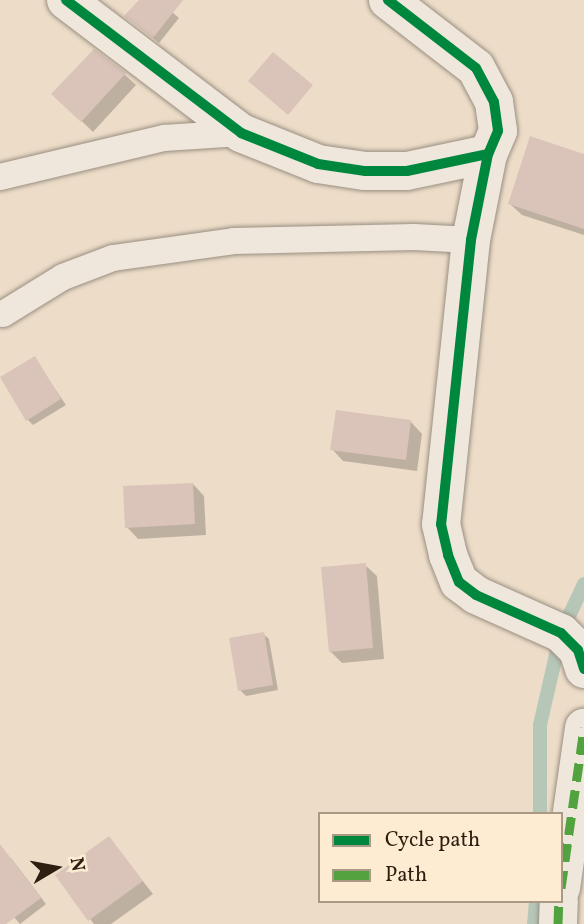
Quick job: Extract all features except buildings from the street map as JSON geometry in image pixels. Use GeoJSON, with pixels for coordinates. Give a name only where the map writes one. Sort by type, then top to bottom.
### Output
{"type":"FeatureCollection","features":[{"type":"Feature","properties":{"kind":"street"},"geometry":{"type":"LineString","coordinates":[[66,0],[241,133],[318,164],[365,172],[407,171],[488,154]]}},
{"type":"Feature","properties":{"kind":"street"},"geometry":{"type":"LineString","coordinates":[[388,0],[476,68],[494,102],[498,131],[488,154],[471,240],[441,524],[448,555],[460,582],[476,596],[561,634],[578,650],[584,669]]}},
{"type":"Feature","properties":{"kind":"street"},"geometry":{"type":"LineString","coordinates":[[563,874],[584,728]]}},
{"type":"Feature","properties":{"kind":"street"},"geometry":{"type":"LineString","coordinates":[[558,924],[559,903]]}},
{"type":"Feature","properties":{"kind":"lane"},"geometry":{"type":"LineString","coordinates":[[0,177],[164,138],[241,133]]}},
{"type":"Feature","properties":{"kind":"lane"},"geometry":{"type":"LineString","coordinates":[[3,314],[63,277],[113,258],[234,242],[415,237],[471,240]]}},
{"type":"Feature","properties":{"kind":"waterway"},"geometry":{"type":"LineString","coordinates":[[540,812],[540,725],[561,633],[584,584]]}},
{"type":"Feature","properties":{"kind":"waterway"},"geometry":{"type":"LineString","coordinates":[[534,924],[536,903]]}},
{"type":"Feature","properties":{"kind":"marked path"},"geometry":{"type":"LineString","coordinates":[[563,874],[584,728]]}},
{"type":"Feature","properties":{"kind":"marked path"},"geometry":{"type":"LineString","coordinates":[[558,924],[559,903]]}},
{"type":"Feature","properties":{"kind":"cycle path"},"geometry":{"type":"LineString","coordinates":[[66,0],[241,133],[318,164],[365,171],[407,171],[488,154]]}},
{"type":"Feature","properties":{"kind":"cycle path"},"geometry":{"type":"LineString","coordinates":[[388,0],[476,68],[494,102],[498,131],[488,154],[471,240],[441,524],[448,555],[459,582],[476,595],[561,633],[578,650],[584,669]]}}]}
